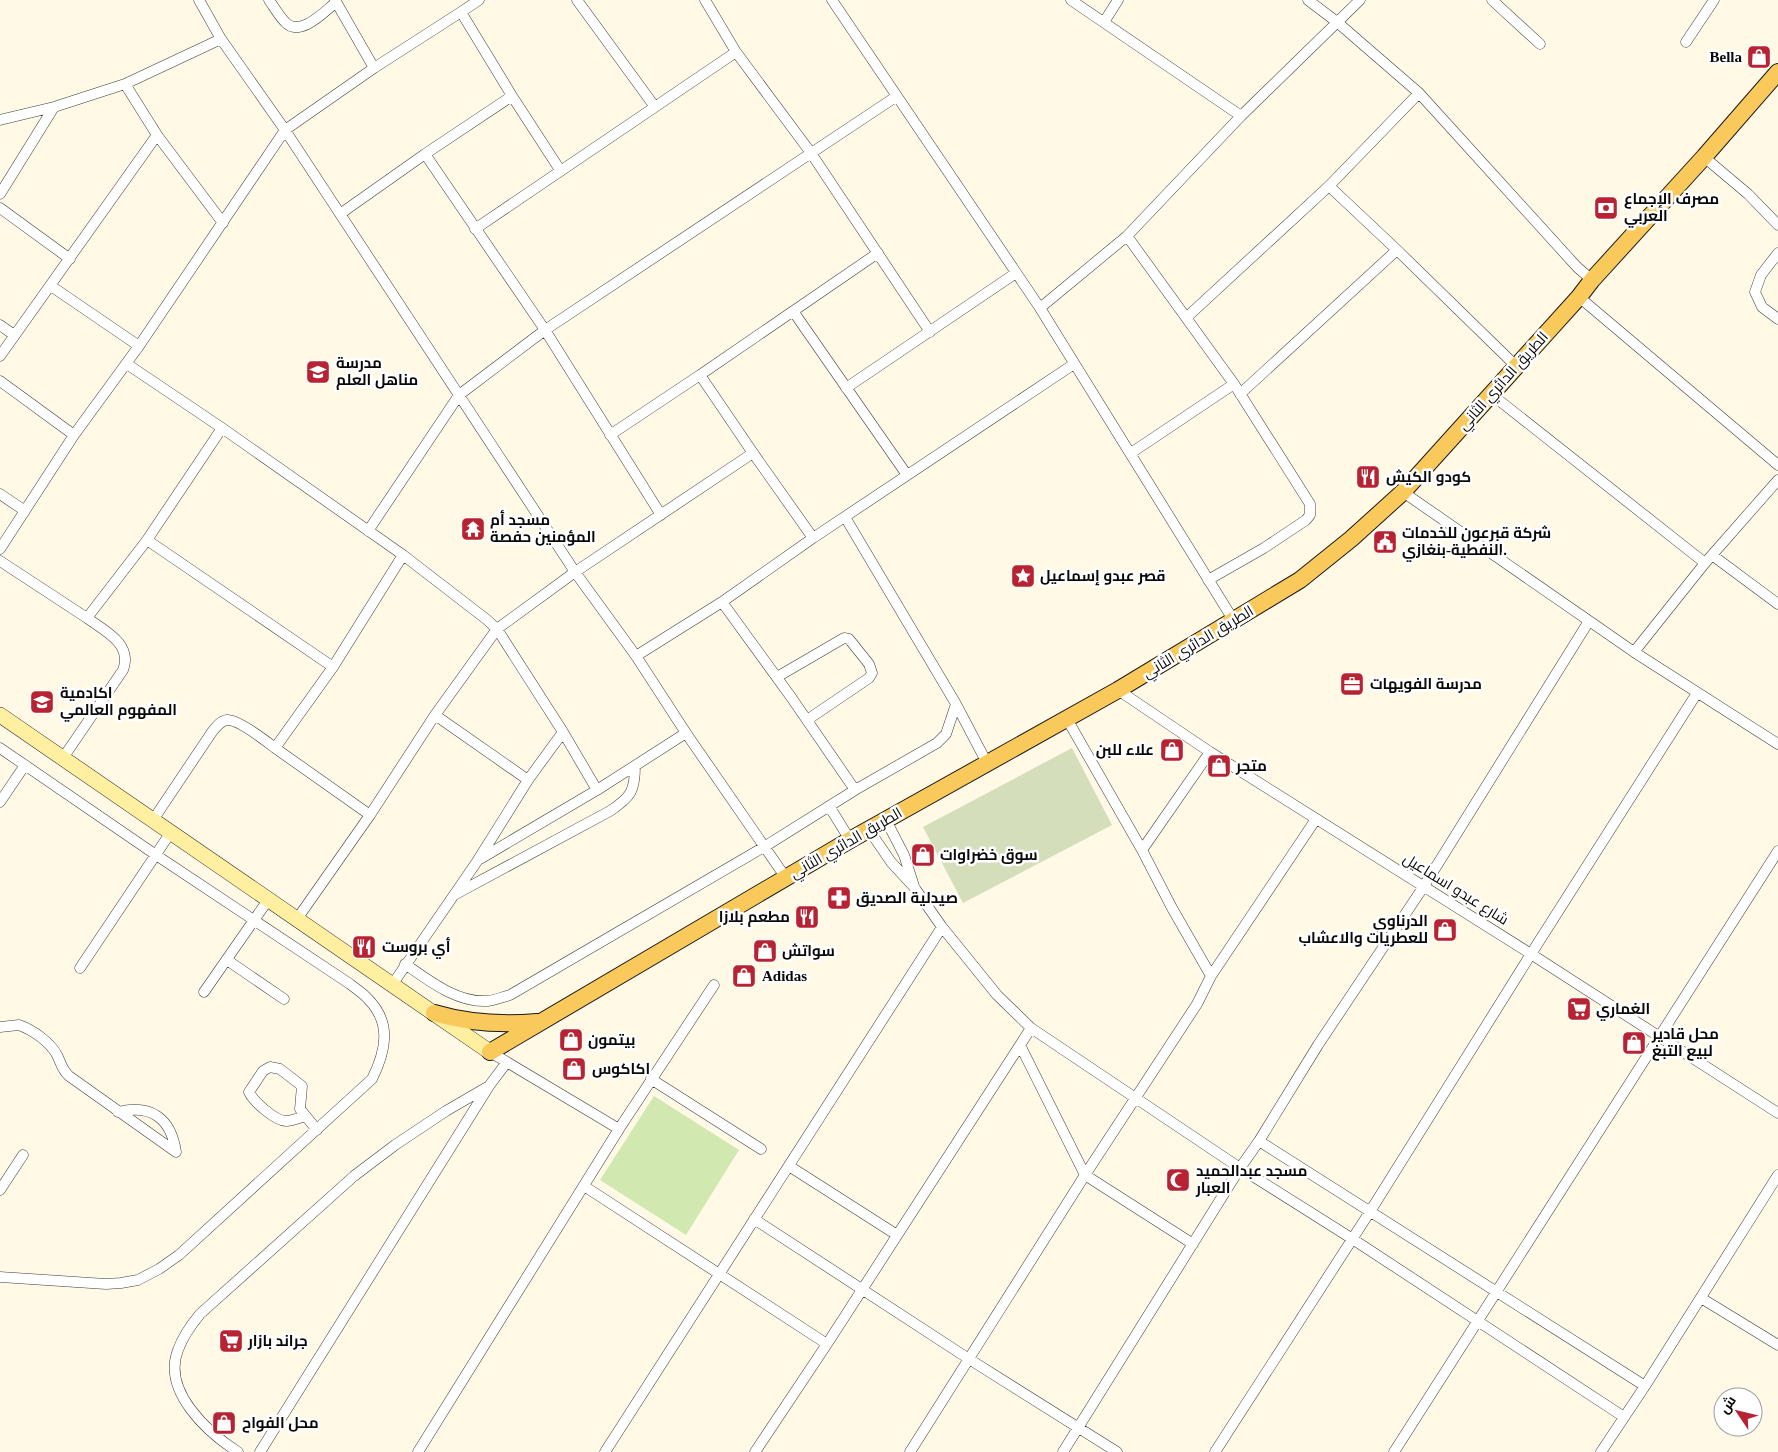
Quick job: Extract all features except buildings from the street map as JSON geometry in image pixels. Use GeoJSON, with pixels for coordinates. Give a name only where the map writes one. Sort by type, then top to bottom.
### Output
{"type":"FeatureCollection","features":[{"type":"Feature","properties":{"kind":"main road","name":"الطريق الدائري الثاني"},"geometry":{"type":"LineString","coordinates":[[490,1052],[850,840],[1118,690],[1300,580],[1352,539],[1403,492],[1778,72]]}},
{"type":"Feature","properties":{"kind":"main road"},"geometry":{"type":"LineString","coordinates":[[0,715],[490,1052]]}},
{"type":"Feature","properties":{"kind":"main road"},"geometry":{"type":"LineString","coordinates":[[434,1013],[451,1018],[491,1024],[544,1021]]}},
{"type":"Feature","properties":{"kind":"street"},"geometry":{"type":"LineString","coordinates":[[199,0],[221,40],[285,130],[575,572],[636,656],[686,733],[786,878]]}},
{"type":"Feature","properties":{"kind":"street"},"geometry":{"type":"LineString","coordinates":[[269,0],[291,27],[299,27],[314,20],[335,1],[374,68]]}},
{"type":"Feature","properties":{"kind":"street"},"geometry":{"type":"LineString","coordinates":[[0,549],[74,435],[127,364],[285,130],[374,68],[479,0]]}},
{"type":"Feature","properties":{"kind":"street"},"geometry":{"type":"LineString","coordinates":[[577,0],[654,107]]}},
{"type":"Feature","properties":{"kind":"street"},"geometry":{"type":"LineString","coordinates":[[706,0],[736,52],[811,153],[930,332]]}},
{"type":"Feature","properties":{"kind":"street"},"geometry":{"type":"LineString","coordinates":[[832,0],[1040,308],[1234,621]]}},
{"type":"Feature","properties":{"kind":"street"},"geometry":{"type":"LineString","coordinates":[[1072,0],[1241,116]]}},
{"type":"Feature","properties":{"kind":"street"},"geometry":{"type":"LineString","coordinates":[[1104,22],[1118,0]]}},
{"type":"Feature","properties":{"kind":"street"},"geometry":{"type":"LineString","coordinates":[[1308,0],[1321,3],[1337,22],[1419,94],[1570,260],[1592,280]]}},
{"type":"Feature","properties":{"kind":"street"},"geometry":{"type":"LineString","coordinates":[[1040,308],[1126,236],[1241,116],[1360,0]]}},
{"type":"Feature","properties":{"kind":"street"},"geometry":{"type":"LineString","coordinates":[[1492,0],[1540,44]]}},
{"type":"Feature","properties":{"kind":"street"},"geometry":{"type":"LineString","coordinates":[[1686,42],[1714,0]]}},
{"type":"Feature","properties":{"kind":"street"},"geometry":{"type":"LineString","coordinates":[[461,12],[560,170]]}},
{"type":"Feature","properties":{"kind":"street"},"geometry":{"type":"LineString","coordinates":[[0,120],[54,107],[126,84],[221,40]]}},
{"type":"Feature","properties":{"kind":"street"},"geometry":{"type":"LineString","coordinates":[[475,229],[736,52]]}},
{"type":"Feature","properties":{"kind":"street"},"geometry":{"type":"LineString","coordinates":[[126,84],[157,136],[223,223]]}},
{"type":"Feature","properties":{"kind":"street"},"geometry":{"type":"LineString","coordinates":[[1186,318],[1329,186],[1419,94]]}},
{"type":"Feature","properties":{"kind":"street"},"geometry":{"type":"LineString","coordinates":[[340,214],[512,96]]}},
{"type":"Feature","properties":{"kind":"street"},"geometry":{"type":"LineString","coordinates":[[368,531],[459,395],[545,330],[897,96]]}},
{"type":"Feature","properties":{"kind":"street"},"geometry":{"type":"LineString","coordinates":[[0,194],[54,107]]}},
{"type":"Feature","properties":{"kind":"street"},"geometry":{"type":"LineString","coordinates":[[0,356],[157,136]]}},
{"type":"Feature","properties":{"kind":"street"},"geometry":{"type":"LineString","coordinates":[[425,154],[545,330],[662,514]]}},
{"type":"Feature","properties":{"kind":"street"},"geometry":{"type":"LineString","coordinates":[[1704,157],[1748,194],[1778,224]]}},
{"type":"Feature","properties":{"kind":"street"},"geometry":{"type":"LineString","coordinates":[[1329,186],[1398,250],[1516,366]]}},
{"type":"Feature","properties":{"kind":"street"},"geometry":{"type":"LineString","coordinates":[[0,208],[70,259]]}},
{"type":"Feature","properties":{"kind":"street"},"geometry":{"type":"LineString","coordinates":[[1126,236],[1234,384],[1310,504],[1310,515],[1306,520],[1264,548],[1208,580]]}},
{"type":"Feature","properties":{"kind":"street"},"geometry":{"type":"LineString","coordinates":[[1240,394],[1398,250]]}},
{"type":"Feature","properties":{"kind":"street"},"geometry":{"type":"LineString","coordinates":[[1778,253],[1761,275],[1755,292],[1762,307],[1778,319]]}},
{"type":"Feature","properties":{"kind":"street"},"geometry":{"type":"LineString","coordinates":[[610,435],[878,254]]}},
{"type":"Feature","properties":{"kind":"street"},"geometry":{"type":"LineString","coordinates":[[846,388],[1016,272]]}},
{"type":"Feature","properties":{"kind":"street"},"geometry":{"type":"LineString","coordinates":[[51,286],[139,346]]}},
{"type":"Feature","properties":{"kind":"street"},"geometry":{"type":"LineString","coordinates":[[1579,297],[1778,466]]}},
{"type":"Feature","properties":{"kind":"street"},"geometry":{"type":"LineString","coordinates":[[793,311],[907,475]]}},
{"type":"Feature","properties":{"kind":"street"},"geometry":{"type":"LineString","coordinates":[[0,325],[14,335]]}},
{"type":"Feature","properties":{"kind":"street"},"geometry":{"type":"LineString","coordinates":[[127,364],[403,555],[497,629],[564,732],[597,790]]}},
{"type":"Feature","properties":{"kind":"street"},"geometry":{"type":"LineString","coordinates":[[636,656],[722,602],[845,516],[1074,364]]}},
{"type":"Feature","properties":{"kind":"street"},"geometry":{"type":"LineString","coordinates":[[700,375],[814,538]]}},
{"type":"Feature","properties":{"kind":"street"},"geometry":{"type":"LineString","coordinates":[[0,381],[74,435]]}},
{"type":"Feature","properties":{"kind":"street"},"geometry":{"type":"LineString","coordinates":[[1131,453],[1234,384]]}},
{"type":"Feature","properties":{"kind":"street"},"geometry":{"type":"LineString","coordinates":[[1491,394],[1705,563]]}},
{"type":"Feature","properties":{"kind":"street"},"geometry":{"type":"LineString","coordinates":[[87,618],[147,540],[222,428]]}},
{"type":"Feature","properties":{"kind":"street"},"geometry":{"type":"LineString","coordinates":[[297,919],[370,815],[435,715],[497,629],[575,572],[753,453]]}},
{"type":"Feature","properties":{"kind":"street"},"geometry":{"type":"LineString","coordinates":[[1634,652],[1705,563],[1778,480]]}},
{"type":"Feature","properties":{"kind":"street"},"geometry":{"type":"LineString","coordinates":[[1403,492],[1634,652],[1778,744]]}},
{"type":"Feature","properties":{"kind":"street"},"geometry":{"type":"LineString","coordinates":[[0,494],[26,511]]}},
{"type":"Feature","properties":{"kind":"street"},"geometry":{"type":"LineString","coordinates":[[845,516],[956,704],[987,763]]}},
{"type":"Feature","properties":{"kind":"street"},"geometry":{"type":"LineString","coordinates":[[147,540],[333,667]]}},
{"type":"Feature","properties":{"kind":"street"},"geometry":{"type":"LineString","coordinates":[[275,748],[333,667],[403,555]]}},
{"type":"Feature","properties":{"kind":"street"},"geometry":{"type":"LineString","coordinates":[[1712,555],[1778,604]]}},
{"type":"Feature","properties":{"kind":"street"},"geometry":{"type":"LineString","coordinates":[[0,561],[87,618],[117,640],[124,649],[127,660],[123,670],[63,758]]}},
{"type":"Feature","properties":{"kind":"street"},"geometry":{"type":"LineString","coordinates":[[722,602],[777,677],[855,790]]}},
{"type":"Feature","properties":{"kind":"street"},"geometry":{"type":"LineString","coordinates":[[1062,1452],[1240,1168],[1259,1141],[1313,1052],[1424,886],[1589,621]]}},
{"type":"Feature","properties":{"kind":"street"},"geometry":{"type":"LineString","coordinates":[[777,677],[844,638],[849,639],[869,664],[872,673],[869,678],[807,720]]}},
{"type":"Feature","properties":{"kind":"street","name":"شارع عبدو اسماعيل"},"geometry":{"type":"LineString","coordinates":[[1118,690],[1210,752],[1531,954],[1778,1113]]}},
{"type":"Feature","properties":{"kind":"street"},"geometry":{"type":"LineString","coordinates":[[1215,1452],[1371,1210],[1697,694]]}},
{"type":"Feature","properties":{"kind":"street"},"geometry":{"type":"LineString","coordinates":[[405,964],[434,984],[452,994],[471,1001],[488,1002],[510,994],[553,971],[764,847],[828,806],[937,743],[946,734],[956,704]]}},
{"type":"Feature","properties":{"kind":"street"},"geometry":{"type":"LineString","coordinates":[[435,715],[528,780]]}},
{"type":"Feature","properties":{"kind":"street"},"geometry":{"type":"LineString","coordinates":[[1066,719],[1142,850],[1172,908],[1211,976]]}},
{"type":"Feature","properties":{"kind":"street"},"geometry":{"type":"LineString","coordinates":[[153,820],[212,732],[219,724],[228,720],[237,722],[370,815]]}},
{"type":"Feature","properties":{"kind":"street"},"geometry":{"type":"LineString","coordinates":[[392,985],[478,860],[528,780],[564,732]]}},
{"type":"Feature","properties":{"kind":"street"},"geometry":{"type":"LineString","coordinates":[[478,860],[597,790],[686,733]]}},
{"type":"Feature","properties":{"kind":"street"},"geometry":{"type":"LineString","coordinates":[[0,748],[156,855],[350,984],[369,999],[384,1025],[382,1059],[372,1079],[179,1255],[160,1269],[138,1280],[106,1284],[0,1277]]}},
{"type":"Feature","properties":{"kind":"street"},"geometry":{"type":"LineString","coordinates":[[1142,850],[1210,752]]}},
{"type":"Feature","properties":{"kind":"street"},"geometry":{"type":"LineString","coordinates":[[0,802],[25,765]]}},
{"type":"Feature","properties":{"kind":"street"},"geometry":{"type":"LineString","coordinates":[[452,896],[610,812],[626,801],[636,783],[635,766]]}},
{"type":"Feature","properties":{"kind":"street"},"geometry":{"type":"LineString","coordinates":[[828,806],[850,840]]}},
{"type":"Feature","properties":{"kind":"street"},"geometry":{"type":"LineString","coordinates":[[910,1452],[1085,1175],[1197,1004],[1211,976],[1316,819]]}},
{"type":"Feature","properties":{"kind":"street"},"geometry":{"type":"LineString","coordinates":[[886,820],[904,855],[914,887]]}},
{"type":"Feature","properties":{"kind":"street"},"geometry":{"type":"LineString","coordinates":[[869,830],[891,862],[914,887],[942,927],[997,995],[1031,1028],[1240,1168],[1352,1238],[1624,1417]]}},
{"type":"Feature","properties":{"kind":"street"},"geometry":{"type":"LineString","coordinates":[[80,968],[171,832]]}},
{"type":"Feature","properties":{"kind":"street"},"geometry":{"type":"LineString","coordinates":[[1394,1452],[1778,851]]}},
{"type":"Feature","properties":{"kind":"street"},"geometry":{"type":"LineString","coordinates":[[204,992],[268,900]]}},
{"type":"Feature","properties":{"kind":"street"},"geometry":{"type":"LineString","coordinates":[[605,1452],[942,927]]}},
{"type":"Feature","properties":{"kind":"street"},"geometry":{"type":"LineString","coordinates":[[227,960],[284,1000]]}},
{"type":"Feature","properties":{"kind":"street"},"geometry":{"type":"LineString","coordinates":[[418,1452],[619,1129],[714,985]]}},
{"type":"Feature","properties":{"kind":"street"},"geometry":{"type":"LineString","coordinates":[[0,1027],[19,1025],[42,1039],[55,1053],[65,1072],[118,1112],[176,1152],[174,1138],[168,1126],[158,1116],[145,1110],[132,1109],[118,1112]]}},
{"type":"Feature","properties":{"kind":"street"},"geometry":{"type":"LineString","coordinates":[[755,1452],[1031,1028]]}},
{"type":"Feature","properties":{"kind":"street"},"geometry":{"type":"LineString","coordinates":[[1020,1045],[1085,1175],[1193,1244]]}},
{"type":"Feature","properties":{"kind":"street"},"geometry":{"type":"LineString","coordinates":[[490,1052],[619,1129]]}},
{"type":"Feature","properties":{"kind":"street"},"geometry":{"type":"LineString","coordinates":[[260,1452],[489,1086],[507,1062]]}},
{"type":"Feature","properties":{"kind":"street"},"geometry":{"type":"LineString","coordinates":[[305,1116],[286,1121],[280,1120],[255,1102],[249,1092],[263,1070],[270,1067],[280,1069],[302,1086],[300,1109],[318,1130]]}},
{"type":"Feature","properties":{"kind":"street"},"geometry":{"type":"LineString","coordinates":[[651,1079],[762,1149]]}},
{"type":"Feature","properties":{"kind":"street"},"geometry":{"type":"LineString","coordinates":[[238,1452],[206,1427],[196,1416],[179,1389],[174,1368],[177,1351],[186,1332],[200,1314],[354,1176],[395,1145],[446,1111],[489,1086]]}},
{"type":"Feature","properties":{"kind":"street"},"geometry":{"type":"LineString","coordinates":[[1259,1141],[1371,1210],[1645,1386]]}},
{"type":"Feature","properties":{"kind":"street"},"geometry":{"type":"LineString","coordinates":[[0,1190],[23,1155]]}},
{"type":"Feature","properties":{"kind":"street"},"geometry":{"type":"LineString","coordinates":[[789,1166],[897,1235]]}},
{"type":"Feature","properties":{"kind":"street"},"geometry":{"type":"LineString","coordinates":[[1601,1452],[1645,1386],[1778,1175]]}},
{"type":"Feature","properties":{"kind":"street"},"geometry":{"type":"LineString","coordinates":[[584,1186],[827,1344]]}},
{"type":"Feature","properties":{"kind":"street"},"geometry":{"type":"LineString","coordinates":[[754,1220],[1117,1452]]}},
{"type":"Feature","properties":{"kind":"street"},"geometry":{"type":"LineString","coordinates":[[1701,1298],[1778,1345]]}},
{"type":"Feature","properties":{"kind":"green space"},"geometry":{"type":"Polygon","coordinates":[[[1072,748],[1112,825],[963,903],[923,827],[1072,748]]]}},
{"type":"Feature","properties":{"kind":"green space"},"geometry":{"type":"Polygon","coordinates":[[[654,1096],[739,1150],[686,1235],[600,1180],[654,1096]]]}},
{"type":"Feature","properties":{"kind":"place","name":"Bella"},"geometry":{"type":"Point","coordinates":[1759,57]}},
{"type":"Feature","properties":{"kind":"place","name":"مصرف الإجماع العربي"},"geometry":{"type":"Point","coordinates":[1606,208]}},
{"type":"Feature","properties":{"kind":"place","name":"مدرسة مناهل العلم"},"geometry":{"type":"Point","coordinates":[318,372]}},
{"type":"Feature","properties":{"kind":"place","name":"كودو الكيش"},"geometry":{"type":"Point","coordinates":[1368,477]}},
{"type":"Feature","properties":{"kind":"place","name":"مسجد أم المؤمنين حفصة"},"geometry":{"type":"Point","coordinates":[473,529]}},
{"type":"Feature","properties":{"kind":"place","name":"شركة قبرعون للخدمات النفطية-بنغازي."},"geometry":{"type":"Point","coordinates":[1385,542]}},
{"type":"Feature","properties":{"kind":"place","name":"قصر عبدو إسماعيل"},"geometry":{"type":"Point","coordinates":[1023,576]}},
{"type":"Feature","properties":{"kind":"place","name":"مدرسة الفويهات"},"geometry":{"type":"Point","coordinates":[1352,684]}},
{"type":"Feature","properties":{"kind":"place","name":"اكادمية المفهوم العالمي"},"geometry":{"type":"Point","coordinates":[42,702]}},
{"type":"Feature","properties":{"kind":"place","name":"علاء للبن"},"geometry":{"type":"Point","coordinates":[1172,750]}},
{"type":"Feature","properties":{"kind":"place","name":"متجر"},"geometry":{"type":"Point","coordinates":[1219,766]}},
{"type":"Feature","properties":{"kind":"place","name":"سوق خضراوات"},"geometry":{"type":"Point","coordinates":[923,855]}},
{"type":"Feature","properties":{"kind":"place","name":"صيدلية الصديق"},"geometry":{"type":"Point","coordinates":[839,898]}},
{"type":"Feature","properties":{"kind":"place","name":"مطعم بلازا"},"geometry":{"type":"Point","coordinates":[807,917]}},
{"type":"Feature","properties":{"kind":"place","name":"الدرناوي للعطريات والاعشاب"},"geometry":{"type":"Point","coordinates":[1445,930]}},
{"type":"Feature","properties":{"kind":"place","name":"أي بروست"},"geometry":{"type":"Point","coordinates":[364,947]}},
{"type":"Feature","properties":{"kind":"place","name":"سواتش"},"geometry":{"type":"Point","coordinates":[765,951]}},
{"type":"Feature","properties":{"kind":"place","name":"Adidas"},"geometry":{"type":"Point","coordinates":[744,976]}},
{"type":"Feature","properties":{"kind":"place","name":"الغماري"},"geometry":{"type":"Point","coordinates":[1579,1009]}},
{"type":"Feature","properties":{"kind":"place","name":"بيتمون"},"geometry":{"type":"Point","coordinates":[571,1040]}},
{"type":"Feature","properties":{"kind":"place","name":"محل قادير لبيع التبغ"},"geometry":{"type":"Point","coordinates":[1634,1043]}},
{"type":"Feature","properties":{"kind":"place","name":"اكاكوس"},"geometry":{"type":"Point","coordinates":[574,1069]}},
{"type":"Feature","properties":{"kind":"place","name":"مسجد عبدالحميد العبار"},"geometry":{"type":"Point","coordinates":[1178,1180]}},
{"type":"Feature","properties":{"kind":"place","name":"جراند بازار"},"geometry":{"type":"Point","coordinates":[231,1341]}},
{"type":"Feature","properties":{"kind":"place","name":"محل الفواح"},"geometry":{"type":"Point","coordinates":[224,1423]}}]}
